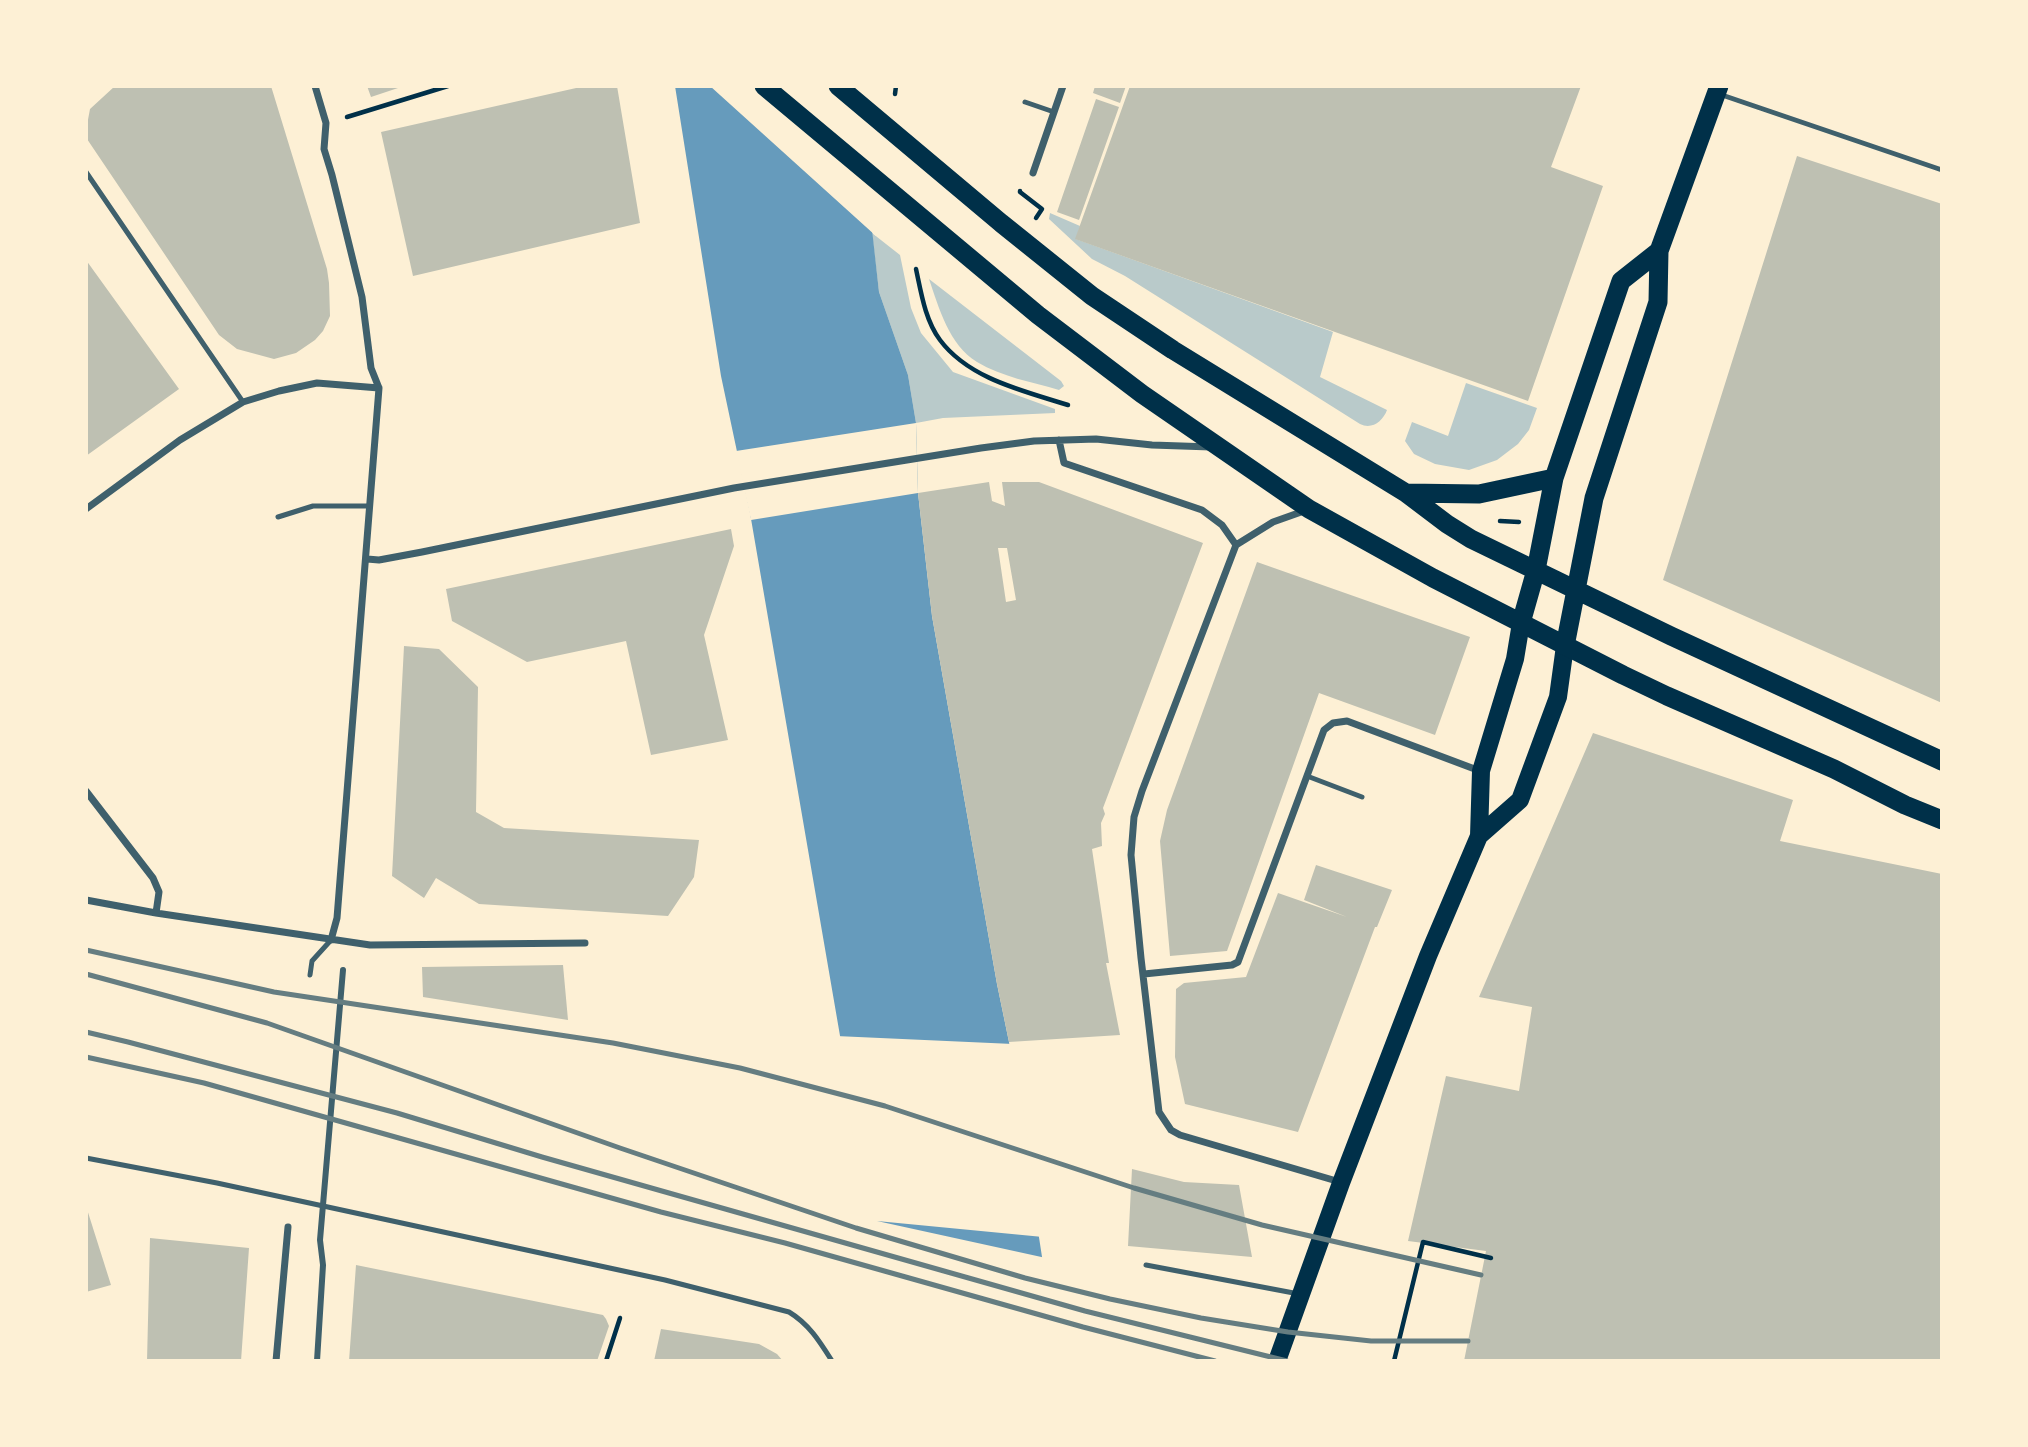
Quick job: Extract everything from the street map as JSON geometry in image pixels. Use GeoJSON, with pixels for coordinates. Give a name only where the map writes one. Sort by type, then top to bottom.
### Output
{"type":"FeatureCollection","features":[{"type":"Feature","properties":{"kind":"highway"},"geometry":{"type":"LineString","coordinates":[[764,86],[1088,354],[1309,509],[1564,646],[1667,696],[1834,769],[1905,806],[1942,820]]}},
{"type":"Feature","properties":{"kind":"highway"},"geometry":{"type":"LineString","coordinates":[[838,86],[1092,296],[1173,350],[1406,493],[1471,539],[1671,636],[1942,761]]}},
{"type":"Feature","properties":{"kind":"highway"},"geometry":{"type":"LineString","coordinates":[[1564,646],[1594,498],[1658,302],[1659,251],[1718,89]]}},
{"type":"Feature","properties":{"kind":"highway"},"geometry":{"type":"LineString","coordinates":[[1521,623],[1536,570],[1554,478],[1621,281],[1659,251]]}},
{"type":"Feature","properties":{"kind":"highway"},"geometry":{"type":"LineString","coordinates":[[1406,493],[1479,494],[1554,478]]}},
{"type":"Feature","properties":{"kind":"main road"},"geometry":{"type":"LineString","coordinates":[[1277,1361],[1341,1182],[1428,956],[1479,836],[1481,771],[1516,659],[1521,623]]}},
{"type":"Feature","properties":{"kind":"main road"},"geometry":{"type":"LineString","coordinates":[[1479,836],[1520,800],[1558,697],[1564,646]]}},
{"type":"Feature","properties":{"kind":"street"},"geometry":{"type":"LineString","coordinates":[[315,86],[326,123],[324,149],[362,297],[371,368],[379,388],[337,918],[331,940]]}},
{"type":"Feature","properties":{"kind":"street"},"geometry":{"type":"LineString","coordinates":[[1033,173],[1063,86]]}},
{"type":"Feature","properties":{"kind":"street"},"geometry":{"type":"LineString","coordinates":[[86,509],[180,440],[243,402],[317,383],[379,388]]}},
{"type":"Feature","properties":{"kind":"street"},"geometry":{"type":"LineString","coordinates":[[367,559],[379,560],[422,552],[734,488],[1034,441],[1096,439],[1152,445],[1219,447]]}},
{"type":"Feature","properties":{"kind":"street"},"geometry":{"type":"LineString","coordinates":[[1059,440],[1064,463],[1202,510],[1222,525],[1236,545]]}},
{"type":"Feature","properties":{"kind":"street"},"geometry":{"type":"LineString","coordinates":[[1309,509],[1273,522],[1236,545],[1142,791],[1134,817],[1131,855],[1159,1112],[1164,1122],[1171,1130],[1195,1140],[1341,1182]]}},
{"type":"Feature","properties":{"kind":"street"},"geometry":{"type":"LineString","coordinates":[[1144,974],[1232,965],[1238,962],[1325,730],[1334,723],[1347,721],[1481,771]]}},
{"type":"Feature","properties":{"kind":"street"},"geometry":{"type":"LineString","coordinates":[[86,791],[153,878],[159,892],[156,913]]}},
{"type":"Feature","properties":{"kind":"street"},"geometry":{"type":"LineString","coordinates":[[86,900],[370,945],[585,943]]}},
{"type":"Feature","properties":{"kind":"street"},"geometry":{"type":"LineString","coordinates":[[317,1361],[323,1265],[320,1240],[342,971]]}},
{"type":"Feature","properties":{"kind":"street"},"geometry":{"type":"LineString","coordinates":[[276,1361],[288,1227]]}},
{"type":"Feature","properties":{"kind":"lane"},"geometry":{"type":"LineString","coordinates":[[1718,89],[1942,170]]}},
{"type":"Feature","properties":{"kind":"lane"},"geometry":{"type":"LineString","coordinates":[[1025,102],[1054,112]]}},
{"type":"Feature","properties":{"kind":"lane"},"geometry":{"type":"LineString","coordinates":[[86,172],[243,402]]}},
{"type":"Feature","properties":{"kind":"lane"},"geometry":{"type":"LineString","coordinates":[[278,517],[313,506],[369,506]]}},
{"type":"Feature","properties":{"kind":"lane"},"geometry":{"type":"LineString","coordinates":[[1307,776],[1362,797]]}},
{"type":"Feature","properties":{"kind":"lane"},"geometry":{"type":"LineString","coordinates":[[310,975],[312,961],[331,940]]}},
{"type":"Feature","properties":{"kind":"lane"},"geometry":{"type":"LineString","coordinates":[[86,1158],[217,1183],[665,1280],[789,1312],[809,1328],[832,1361]]}},
{"type":"Feature","properties":{"kind":"lane"},"geometry":{"type":"LineString","coordinates":[[1146,1265],[1302,1294]]}},
{"type":"Feature","properties":{"kind":"path"},"geometry":{"type":"LineString","coordinates":[[326,123],[448,86]]}},
{"type":"Feature","properties":{"kind":"path"},"geometry":{"type":"LineString","coordinates":[[895,93],[896,86]]}},
{"type":"Feature","properties":{"kind":"path"},"geometry":{"type":"LineString","coordinates":[[1022,187],[1020,192],[1042,209],[1034,222]]}},
{"type":"Feature","properties":{"kind":"path"},"geometry":{"type":"LineString","coordinates":[[915,269],[924,307],[939,339],[956,357],[981,375],[1068,405]]}},
{"type":"Feature","properties":{"kind":"path"},"geometry":{"type":"LineString","coordinates":[[1496,520],[1525,522]]}},
{"type":"Feature","properties":{"kind":"path"},"geometry":{"type":"LineString","coordinates":[[1394,1361],[1423,1242],[1491,1258]]}},
{"type":"Feature","properties":{"kind":"path"},"geometry":{"type":"LineString","coordinates":[[606,1361],[620,1318]]}},
{"type":"Feature","properties":{"kind":"shaded area"},"geometry":{"type":"Polygon","coordinates":[[[1050,213],[1080,226],[1076,239],[1333,332],[1320,377],[1387,410],[1385,414],[1373,425],[1360,424],[1125,276],[1092,259],[1049,219],[1050,213]]]}},
{"type":"Feature","properties":{"kind":"shaded area"},"geometry":{"type":"Polygon","coordinates":[[[872,233],[900,255],[911,308],[921,333],[953,372],[1055,409],[1055,413],[943,418],[916,423],[908,375],[879,292],[872,233]]]}},
{"type":"Feature","properties":{"kind":"shaded area"},"geometry":{"type":"Polygon","coordinates":[[[929,279],[1064,386],[1059,390],[1007,375],[967,355],[946,325],[929,279]]]}},
{"type":"Feature","properties":{"kind":"shaded area"},"geometry":{"type":"Polygon","coordinates":[[[1466,383],[1537,408],[1529,430],[1518,444],[1497,460],[1469,470],[1435,464],[1414,454],[1405,441],[1412,422],[1448,436],[1466,383]]]}},
{"type":"Feature","properties":{"kind":"water"},"geometry":{"type":"Polygon","coordinates":[[[675,86],[856,86],[879,292],[908,375],[916,423],[918,493],[932,616],[1009,1042],[1058,1361],[896,1361],[750,513],[721,376],[675,86]]]}},
{"type":"Feature","properties":{"kind":"pier"},"geometry":{"type":"Polygon","coordinates":[[[710,86],[860,86],[876,236],[710,86]]]}},
{"type":"Feature","properties":{"kind":"pier"},"geometry":{"type":"Polygon","coordinates":[[[916,423],[918,493],[751,520],[736,451],[916,423]]]}},
{"type":"Feature","properties":{"kind":"pier"},"geometry":{"type":"Polygon","coordinates":[[[836,1036],[1013,1044],[1043,1237],[877,1221],[1046,1258],[1062,1361],[892,1361],[836,1036]]]}},
{"type":"Feature","properties":{"kind":"building"},"geometry":{"type":"Polygon","coordinates":[[[115,86],[271,86],[327,269],[330,316],[315,340],[296,353],[274,359],[237,349],[219,335],[87,139],[90,109],[115,86]]]}},
{"type":"Feature","properties":{"kind":"building"},"geometry":{"type":"Polygon","coordinates":[[[367,86],[404,86],[371,97],[367,86]]]}},
{"type":"Feature","properties":{"kind":"building"},"geometry":{"type":"Polygon","coordinates":[[[585,86],[617,86],[640,223],[413,276],[381,132],[585,86]]]}},
{"type":"Feature","properties":{"kind":"building"},"geometry":{"type":"Polygon","coordinates":[[[1095,86],[1126,86],[1120,103],[1093,93],[1095,86]]]}},
{"type":"Feature","properties":{"kind":"building"},"geometry":{"type":"Polygon","coordinates":[[[1130,86],[1581,86],[1551,167],[1603,186],[1528,401],[1075,239],[1130,86]]]}},
{"type":"Feature","properties":{"kind":"building"},"geometry":{"type":"Polygon","coordinates":[[[1096,99],[1119,107],[1079,220],[1057,212],[1096,99]]]}},
{"type":"Feature","properties":{"kind":"building"},"geometry":{"type":"Polygon","coordinates":[[[1797,156],[1942,204],[1942,703],[1663,580],[1797,156]]]}},
{"type":"Feature","properties":{"kind":"building"},"geometry":{"type":"Polygon","coordinates":[[[86,260],[179,389],[86,456],[86,260]]]}},
{"type":"Feature","properties":{"kind":"building"},"geometry":{"type":"Polygon","coordinates":[[[989,482],[992,501],[1005,506],[1002,482],[1039,482],[1203,543],[1103,808],[1105,814],[1101,823],[1102,846],[1092,849],[1109,963],[1106,963],[1120,1035],[1009,1042],[932,616],[918,493],[989,482]],[[998,548],[1006,602],[1016,600],[1007,548],[998,548]]]}},
{"type":"Feature","properties":{"kind":"building"},"geometry":{"type":"Polygon","coordinates":[[[731,529],[734,546],[704,635],[728,740],[651,755],[626,641],[527,662],[452,621],[446,589],[731,529]]]}},
{"type":"Feature","properties":{"kind":"building"},"geometry":{"type":"Polygon","coordinates":[[[1257,562],[1470,637],[1435,735],[1319,693],[1227,951],[1170,956],[1160,841],[1167,810],[1257,562]]]}},
{"type":"Feature","properties":{"kind":"building"},"geometry":{"type":"Polygon","coordinates":[[[404,646],[439,649],[478,687],[476,812],[504,828],[699,840],[694,877],[668,916],[479,904],[436,878],[424,898],[392,876],[404,646]]]}},
{"type":"Feature","properties":{"kind":"building"},"geometry":{"type":"Polygon","coordinates":[[[1593,733],[1793,800],[1780,841],[1942,874],[1942,1361],[1464,1361],[1486,1251],[1408,1241],[1446,1076],[1519,1091],[1532,1007],[1479,997],[1593,733]]]}},
{"type":"Feature","properties":{"kind":"building"},"geometry":{"type":"Polygon","coordinates":[[[1316,865],[1392,890],[1375,927],[1298,1132],[1185,1104],[1175,1057],[1176,989],[1184,983],[1246,977],[1278,893],[1347,917],[1304,900],[1316,865]]]}},
{"type":"Feature","properties":{"kind":"building"},"geometry":{"type":"Polygon","coordinates":[[[563,965],[568,1020],[423,997],[422,967],[563,965]]]}},
{"type":"Feature","properties":{"kind":"building"},"geometry":{"type":"Polygon","coordinates":[[[1132,1169],[1184,1182],[1239,1185],[1252,1257],[1128,1246],[1132,1169]]]}},
{"type":"Feature","properties":{"kind":"building"},"geometry":{"type":"Polygon","coordinates":[[[86,1206],[111,1285],[86,1292],[86,1206]]]}},
{"type":"Feature","properties":{"kind":"building"},"geometry":{"type":"Polygon","coordinates":[[[150,1238],[249,1248],[241,1361],[147,1361],[150,1238]]]}},
{"type":"Feature","properties":{"kind":"building"},"geometry":{"type":"Polygon","coordinates":[[[356,1265],[603,1315],[609,1326],[597,1361],[349,1361],[356,1265]]]}},
{"type":"Feature","properties":{"kind":"building"},"geometry":{"type":"Polygon","coordinates":[[[661,1329],[759,1344],[777,1354],[783,1361],[654,1361],[661,1329]]]}},
{"type":"Feature","properties":{"kind":"railway"},"geometry":{"type":"LineString","coordinates":[[86,950],[274,992],[613,1043],[740,1068],[885,1106],[1134,1188],[1262,1225],[1481,1275]]}},
{"type":"Feature","properties":{"kind":"railway"},"geometry":{"type":"LineString","coordinates":[[86,974],[267,1023],[856,1228],[1025,1278],[1201,1318],[1288,1332],[1371,1341],[1468,1341]]}},
{"type":"Feature","properties":{"kind":"railway"},"geometry":{"type":"LineString","coordinates":[[86,1032],[397,1113],[542,1157],[1085,1311],[1287,1361]]}},
{"type":"Feature","properties":{"kind":"railway"},"geometry":{"type":"LineString","coordinates":[[86,1057],[204,1083],[661,1212],[785,1243],[1083,1327],[1215,1361]]}}]}
